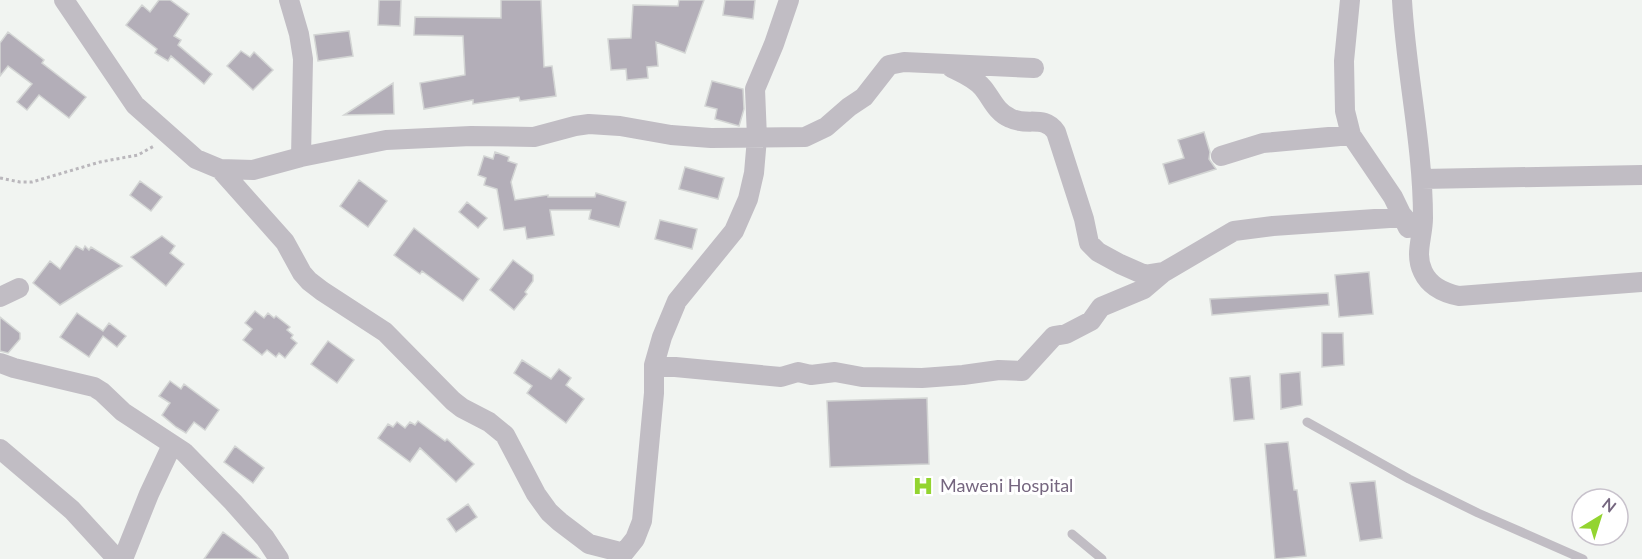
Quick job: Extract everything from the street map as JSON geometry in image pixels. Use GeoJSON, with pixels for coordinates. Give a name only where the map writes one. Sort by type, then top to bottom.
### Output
{"type":"FeatureCollection","features":[{"type":"Feature","properties":{"kind":"street"},"geometry":{"type":"LineString","coordinates":[[64,0],[135,105],[196,159],[220,169],[253,170],[386,140],[471,136],[534,137],[589,124],[620,126],[671,135],[733,139],[805,137],[826,127],[864,97],[888,65],[904,62],[1034,69]]}},
{"type":"Feature","properties":{"kind":"street"},"geometry":{"type":"LineString","coordinates":[[289,0],[299,34],[303,59],[301,158]]}},
{"type":"Feature","properties":{"kind":"street"},"geometry":{"type":"LineString","coordinates":[[220,169],[285,242],[302,273],[315,286],[385,332],[453,401],[489,422],[505,435],[536,494],[549,512],[589,544],[622,556],[635,539],[642,521],[654,393],[654,365],[662,337],[677,301],[734,231],[748,199],[754,173],[757,138],[756,89],[789,0]]}},
{"type":"Feature","properties":{"kind":"street"},"geometry":{"type":"LineString","coordinates":[[1350,0],[1344,61],[1345,111],[1351,135],[1377,171],[1404,217],[1418,253],[1422,272],[1431,283],[1443,293],[1459,296],[1642,282]]}},
{"type":"Feature","properties":{"kind":"street"},"geometry":{"type":"LineString","coordinates":[[1402,0],[1422,179],[1423,222],[1418,253]]}},
{"type":"Feature","properties":{"kind":"street"},"geometry":{"type":"LineString","coordinates":[[947,65],[974,79],[1002,115],[1014,120],[1048,123],[1052,126],[1056,132],[1084,219],[1089,243],[1098,252],[1145,275],[1164,272]]}},
{"type":"Feature","properties":{"kind":"street"},"geometry":{"type":"LineString","coordinates":[[1221,156],[1263,143],[1351,135]]}},
{"type":"Feature","properties":{"kind":"street"},"geometry":{"type":"LineString","coordinates":[[1422,179],[1642,175]]}},
{"type":"Feature","properties":{"kind":"street"},"geometry":{"type":"LineString","coordinates":[[654,365],[781,377],[798,372],[811,375],[835,372],[862,377],[902,378],[963,375],[999,370],[1017,372],[1022,371],[1054,336],[1066,334],[1091,321],[1101,308],[1144,289],[1164,272],[1234,231],[1404,217]]}},
{"type":"Feature","properties":{"kind":"street"},"geometry":{"type":"LineString","coordinates":[[0,297],[19,288]]}},
{"type":"Feature","properties":{"kind":"street"},"geometry":{"type":"LineString","coordinates":[[0,363],[94,387],[102,392],[123,412],[184,452],[265,538],[279,559]]}},
{"type":"Feature","properties":{"kind":"street"},"geometry":{"type":"LineString","coordinates":[[123,559],[172,445]]}},
{"type":"Feature","properties":{"kind":"street"},"geometry":{"type":"LineString","coordinates":[[0,449],[72,510],[117,559]]}},
{"type":"Feature","properties":{"kind":"lane"},"geometry":{"type":"LineString","coordinates":[[1306,422],[1429,488],[1583,559]]}},
{"type":"Feature","properties":{"kind":"lane"},"geometry":{"type":"LineString","coordinates":[[1072,534],[1102,559]]}},
{"type":"Feature","properties":{"kind":"path"},"geometry":{"type":"LineString","coordinates":[[0,178],[32,182],[100,162],[138,155],[170,136]]}},
{"type":"Feature","properties":{"kind":"building"},"geometry":{"type":"Polygon","coordinates":[[[159,0],[170,0],[189,14],[174,36],[181,40],[178,45],[212,74],[204,84],[171,56],[168,61],[155,53],[157,49],[126,25],[142,5],[150,12],[159,0]]]}},
{"type":"Feature","properties":{"kind":"building"},"geometry":{"type":"Polygon","coordinates":[[[379,0],[401,0],[400,26],[378,25],[379,0]]]}},
{"type":"Feature","properties":{"kind":"building"},"geometry":{"type":"Polygon","coordinates":[[[501,0],[541,0],[544,67],[552,66],[556,96],[520,101],[519,97],[473,104],[473,100],[424,109],[420,83],[465,75],[463,36],[414,35],[415,17],[501,18],[501,0]]]}},
{"type":"Feature","properties":{"kind":"building"},"geometry":{"type":"Polygon","coordinates":[[[679,0],[704,0],[685,53],[656,42],[658,66],[647,67],[648,78],[627,80],[626,69],[611,70],[608,39],[631,38],[633,5],[678,6],[679,0]]]}},
{"type":"Feature","properties":{"kind":"building"},"geometry":{"type":"Polygon","coordinates":[[[725,0],[755,0],[753,19],[723,15],[725,0]]]}},
{"type":"Feature","properties":{"kind":"building"},"geometry":{"type":"Polygon","coordinates":[[[349,31],[353,56],[318,61],[314,35],[349,31]]]}},
{"type":"Feature","properties":{"kind":"building"},"geometry":{"type":"Polygon","coordinates":[[[8,32],[44,60],[42,63],[86,97],[69,118],[39,95],[27,110],[17,102],[32,84],[8,66],[0,76],[0,43],[8,32]]]}},
{"type":"Feature","properties":{"kind":"building"},"geometry":{"type":"Polygon","coordinates":[[[241,51],[250,57],[254,52],[273,70],[253,90],[227,66],[241,51]]]}},
{"type":"Feature","properties":{"kind":"building"},"geometry":{"type":"Polygon","coordinates":[[[712,81],[743,89],[744,109],[739,126],[715,119],[717,109],[705,106],[712,81]]]}},
{"type":"Feature","properties":{"kind":"building"},"geometry":{"type":"Polygon","coordinates":[[[393,83],[394,114],[344,115],[393,83]]]}},
{"type":"Feature","properties":{"kind":"building"},"geometry":{"type":"Polygon","coordinates":[[[1204,132],[1210,152],[1209,159],[1216,169],[1169,184],[1163,164],[1184,158],[1178,140],[1204,132]]]}},
{"type":"Feature","properties":{"kind":"building"},"geometry":{"type":"Polygon","coordinates":[[[495,152],[509,157],[508,161],[517,164],[511,182],[515,200],[548,195],[548,197],[595,197],[596,193],[626,202],[619,227],[589,219],[591,210],[550,210],[554,235],[527,239],[525,227],[504,230],[497,189],[484,185],[486,178],[478,175],[484,156],[493,159],[495,152]]]}},
{"type":"Feature","properties":{"kind":"building"},"geometry":{"type":"Polygon","coordinates":[[[685,167],[724,178],[718,199],[679,189],[685,167]]]}},
{"type":"Feature","properties":{"kind":"building"},"geometry":{"type":"Polygon","coordinates":[[[359,180],[387,201],[368,227],[340,206],[359,180]]]}},
{"type":"Feature","properties":{"kind":"building"},"geometry":{"type":"Polygon","coordinates":[[[140,181],[162,197],[151,211],[130,195],[140,181]]]}},
{"type":"Feature","properties":{"kind":"building"},"geometry":{"type":"Polygon","coordinates":[[[467,202],[487,218],[478,228],[459,212],[467,202]]]}},
{"type":"Feature","properties":{"kind":"building"},"geometry":{"type":"Polygon","coordinates":[[[660,220],[697,229],[692,249],[655,239],[660,220]]]}},
{"type":"Feature","properties":{"kind":"building"},"geometry":{"type":"Polygon","coordinates":[[[414,228],[479,279],[463,301],[422,271],[420,274],[394,255],[414,228]]]}},
{"type":"Feature","properties":{"kind":"building"},"geometry":{"type":"Polygon","coordinates":[[[162,236],[175,246],[170,253],[184,264],[166,286],[131,257],[162,236]]]}},
{"type":"Feature","properties":{"kind":"building"},"geometry":{"type":"Polygon","coordinates":[[[76,246],[83,250],[85,246],[89,250],[91,247],[122,266],[60,305],[33,283],[50,261],[60,269],[76,246]]]}},
{"type":"Feature","properties":{"kind":"building"},"geometry":{"type":"Polygon","coordinates":[[[513,260],[533,275],[533,281],[525,292],[527,294],[514,310],[490,290],[513,260]]]}},
{"type":"Feature","properties":{"kind":"building"},"geometry":{"type":"Polygon","coordinates":[[[1369,272],[1373,314],[1339,317],[1335,275],[1369,272]]]}},
{"type":"Feature","properties":{"kind":"building"},"geometry":{"type":"Polygon","coordinates":[[[1328,293],[1329,305],[1212,315],[1210,299],[1328,293]]]}},
{"type":"Feature","properties":{"kind":"building"},"geometry":{"type":"Polygon","coordinates":[[[255,311],[264,318],[268,313],[274,318],[276,316],[290,327],[287,330],[297,343],[285,358],[279,353],[276,357],[267,350],[262,355],[243,340],[252,329],[245,323],[255,311]]]}},
{"type":"Feature","properties":{"kind":"building"},"geometry":{"type":"Polygon","coordinates":[[[77,313],[103,331],[109,323],[126,336],[117,347],[103,336],[89,357],[60,337],[77,313]]]}},
{"type":"Feature","properties":{"kind":"building"},"geometry":{"type":"Polygon","coordinates":[[[0,317],[20,333],[20,339],[8,353],[0,351],[0,317]]]}},
{"type":"Feature","properties":{"kind":"building"},"geometry":{"type":"Polygon","coordinates":[[[1322,333],[1343,333],[1344,365],[1322,367],[1322,333]]]}},
{"type":"Feature","properties":{"kind":"building"},"geometry":{"type":"Polygon","coordinates":[[[328,341],[354,360],[337,383],[311,364],[328,341]]]}},
{"type":"Feature","properties":{"kind":"building"},"geometry":{"type":"Polygon","coordinates":[[[522,360],[551,379],[559,369],[571,378],[566,385],[584,399],[566,423],[527,393],[532,386],[514,373],[522,360]]]}},
{"type":"Feature","properties":{"kind":"building"},"geometry":{"type":"Polygon","coordinates":[[[1300,372],[1302,405],[1281,409],[1280,374],[1300,372]]]}},
{"type":"Feature","properties":{"kind":"building"},"geometry":{"type":"Polygon","coordinates":[[[1250,376],[1254,419],[1234,421],[1230,378],[1250,376]]]}},
{"type":"Feature","properties":{"kind":"building"},"geometry":{"type":"Polygon","coordinates":[[[170,381],[181,389],[184,384],[219,410],[205,430],[194,422],[186,433],[162,415],[170,403],[159,396],[170,381]]]}},
{"type":"Feature","properties":{"kind":"building"},"geometry":{"type":"Polygon","coordinates":[[[927,398],[929,464],[830,467],[827,401],[927,398]]]}},
{"type":"Feature","properties":{"kind":"building"},"geometry":{"type":"Polygon","coordinates":[[[418,421],[445,441],[447,439],[474,464],[456,482],[420,448],[410,462],[378,438],[388,424],[393,427],[397,422],[405,428],[410,422],[415,425],[418,421]]]}},
{"type":"Feature","properties":{"kind":"building"},"geometry":{"type":"Polygon","coordinates":[[[1288,442],[1306,556],[1275,559],[1265,444],[1288,442]]]}},
{"type":"Feature","properties":{"kind":"building"},"geometry":{"type":"Polygon","coordinates":[[[235,446],[264,468],[253,483],[224,462],[235,446]]]}},
{"type":"Feature","properties":{"kind":"building"},"geometry":{"type":"Polygon","coordinates":[[[1375,481],[1382,538],[1360,541],[1350,483],[1375,481]]]}},
{"type":"Feature","properties":{"kind":"building"},"geometry":{"type":"Polygon","coordinates":[[[468,504],[477,517],[456,532],[447,519],[468,504]]]}},
{"type":"Feature","properties":{"kind":"building"},"geometry":{"type":"Polygon","coordinates":[[[223,532],[260,559],[204,559],[223,532]]]}},
{"type":"Feature","properties":{"kind":"place","name":"Maweni Hospital"},"geometry":{"type":"Point","coordinates":[923,486]}}]}
